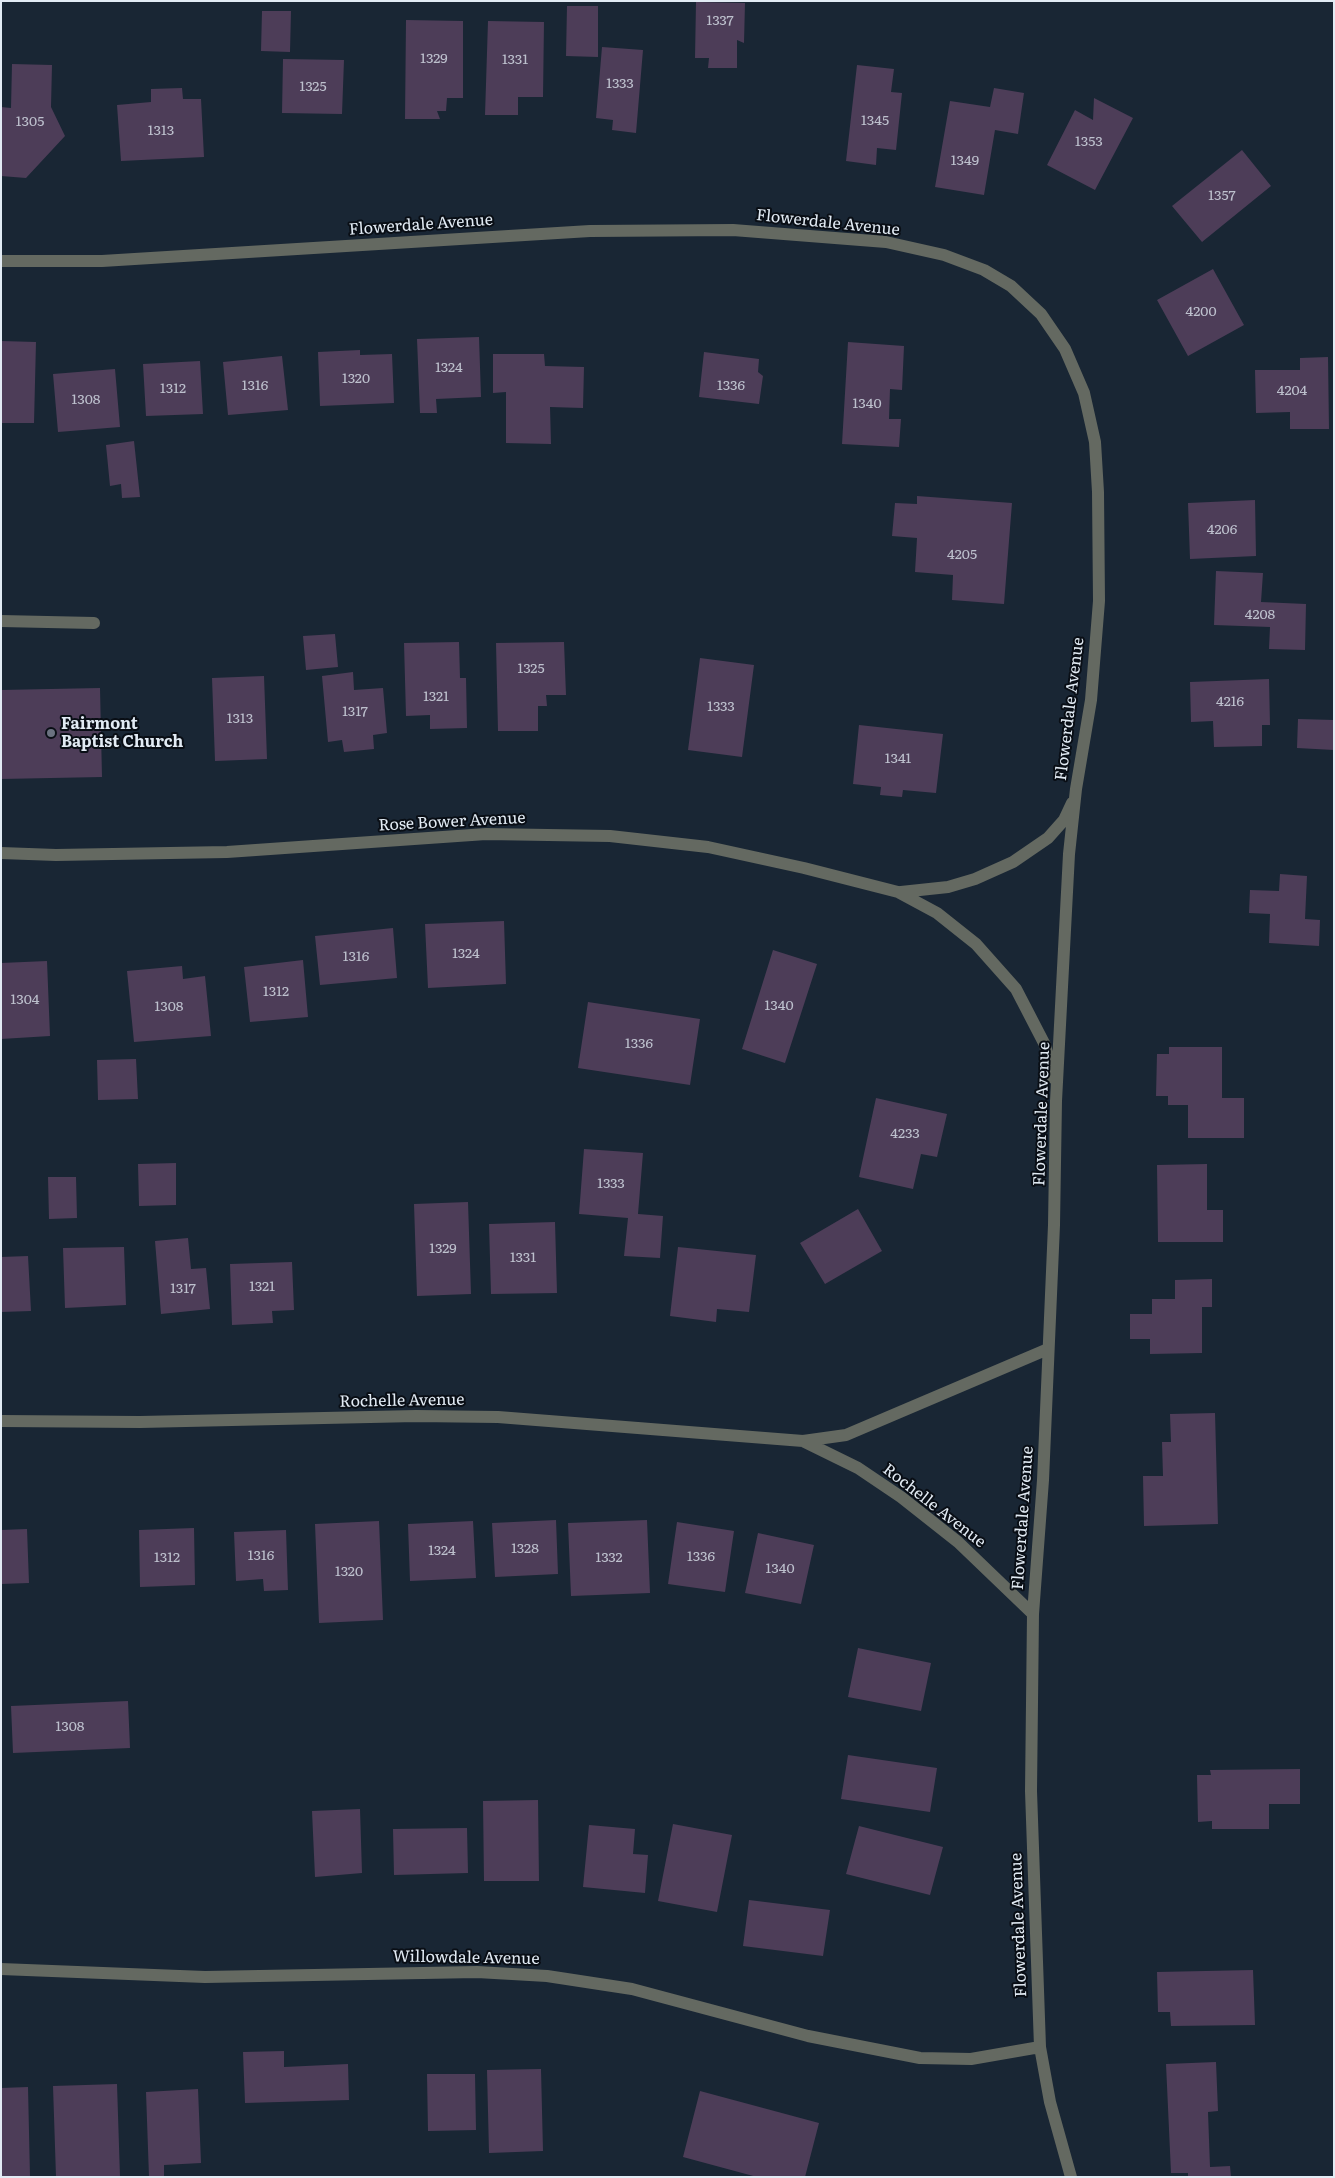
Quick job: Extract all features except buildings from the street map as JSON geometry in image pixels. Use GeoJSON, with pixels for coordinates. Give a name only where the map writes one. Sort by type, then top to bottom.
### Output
{"type":"FeatureCollection","features":[{"type":"Feature","properties":{"kind":"street","name":"Flowerdale Avenue"},"geometry":{"type":"LineString","coordinates":[[1,261],[102,261],[590,231],[733,230],[886,242],[944,255],[984,270],[1011,286],[1041,314],[1065,349],[1084,393],[1095,442],[1098,492],[1099,601],[1090,700],[1076,789],[1070,854],[1056,1101],[1054,1225],[1043,1480],[1033,1614],[1031,1791],[1040,2047],[1050,2102],[1071,2177]]}},
{"type":"Feature","properties":{"kind":"street"},"geometry":{"type":"LineString","coordinates":[[1,621],[94,623]]}},
{"type":"Feature","properties":{"kind":"street","name":"Rose Bower Avenue"},"geometry":{"type":"LineString","coordinates":[[898,892],[948,887],[975,880],[1013,862],[1048,838],[1064,820],[1076,789]]}},
{"type":"Feature","properties":{"kind":"street","name":"Rose Bower Avenue"},"geometry":{"type":"LineString","coordinates":[[1,853],[56,855],[227,852],[486,834],[610,836],[708,847],[804,868],[898,892],[937,913],[962,931],[996,965],[1016,989],[1045,1045],[1052,1068],[1056,1101]]}},
{"type":"Feature","properties":{"kind":"street","name":"Rochelle Avenue"},"geometry":{"type":"LineString","coordinates":[[1,1420],[140,1422],[416,1416],[498,1417],[803,1441],[846,1435],[1048,1349]]}},
{"type":"Feature","properties":{"kind":"street","name":"Rochelle Avenue"},"geometry":{"type":"LineString","coordinates":[[803,1441],[858,1468],[902,1497],[958,1542],[1033,1614]]}},
{"type":"Feature","properties":{"kind":"street","name":"Willowdale Avenue"},"geometry":{"type":"LineString","coordinates":[[1,1969],[205,1977],[477,1972],[547,1976],[632,1990],[808,2036],[920,2058],[971,2059],[1040,2047]]}},
{"type":"Feature","properties":{"kind":"place","name":"Fairmont Baptist Church"},"geometry":{"type":"Point","coordinates":[51,733]}}]}
